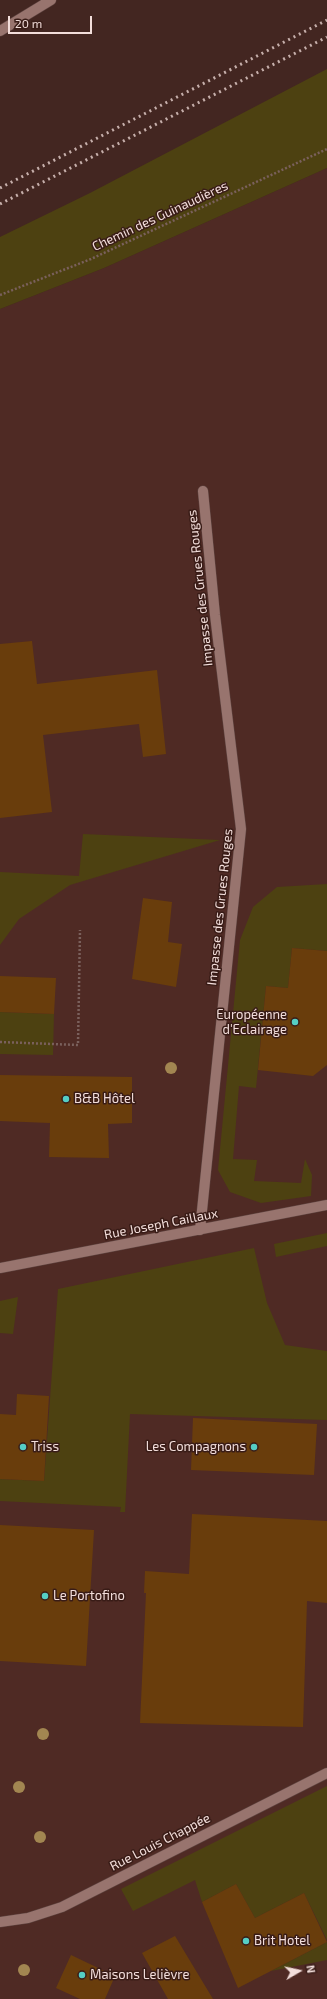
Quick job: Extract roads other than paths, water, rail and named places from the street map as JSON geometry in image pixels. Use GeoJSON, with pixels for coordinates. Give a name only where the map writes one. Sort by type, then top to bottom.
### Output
{"type":"FeatureCollection","features":[{"type":"Feature","properties":{"kind":"street"},"geometry":{"type":"LineString","coordinates":[[0,31],[51,0]]}},
{"type":"Feature","properties":{"kind":"street","name":"Impasse des Grues Rouges"},"geometry":{"type":"LineString","coordinates":[[200,1230],[242,828],[215,615],[203,491]]}},
{"type":"Feature","properties":{"kind":"street","name":"Rue Joseph Caillaux"},"geometry":{"type":"LineString","coordinates":[[0,1268],[327,1205]]}},
{"type":"Feature","properties":{"kind":"street","name":"Rue Louis Chappée"},"geometry":{"type":"LineString","coordinates":[[0,1922],[28,1918],[62,1907],[327,1773]]}},
{"type":"Feature","properties":{"kind":"railway"},"geometry":{"type":"LineString","coordinates":[[0,188],[327,20]]}},
{"type":"Feature","properties":{"kind":"railway"},"geometry":{"type":"LineString","coordinates":[[0,204],[327,37]]}},
{"type":"Feature","properties":{"kind":"place","name":"Européenne d'Eclairage"},"geometry":{"type":"Point","coordinates":[295,1022]}},
{"type":"Feature","properties":{"kind":"place","name":"B&B Hôtel"},"geometry":{"type":"Point","coordinates":[66,1099]}},
{"type":"Feature","properties":{"kind":"place","name":"Triss"},"geometry":{"type":"Point","coordinates":[23,1447]}},
{"type":"Feature","properties":{"kind":"place","name":"Les Compagnons"},"geometry":{"type":"Point","coordinates":[254,1447]}},
{"type":"Feature","properties":{"kind":"place","name":"Le Portofino"},"geometry":{"type":"Point","coordinates":[45,1596]}},
{"type":"Feature","properties":{"kind":"place","name":"Brit Hotel"},"geometry":{"type":"Point","coordinates":[246,1941]}},
{"type":"Feature","properties":{"kind":"place","name":"Maisons Lelièvre"},"geometry":{"type":"Point","coordinates":[82,1975]}}]}
